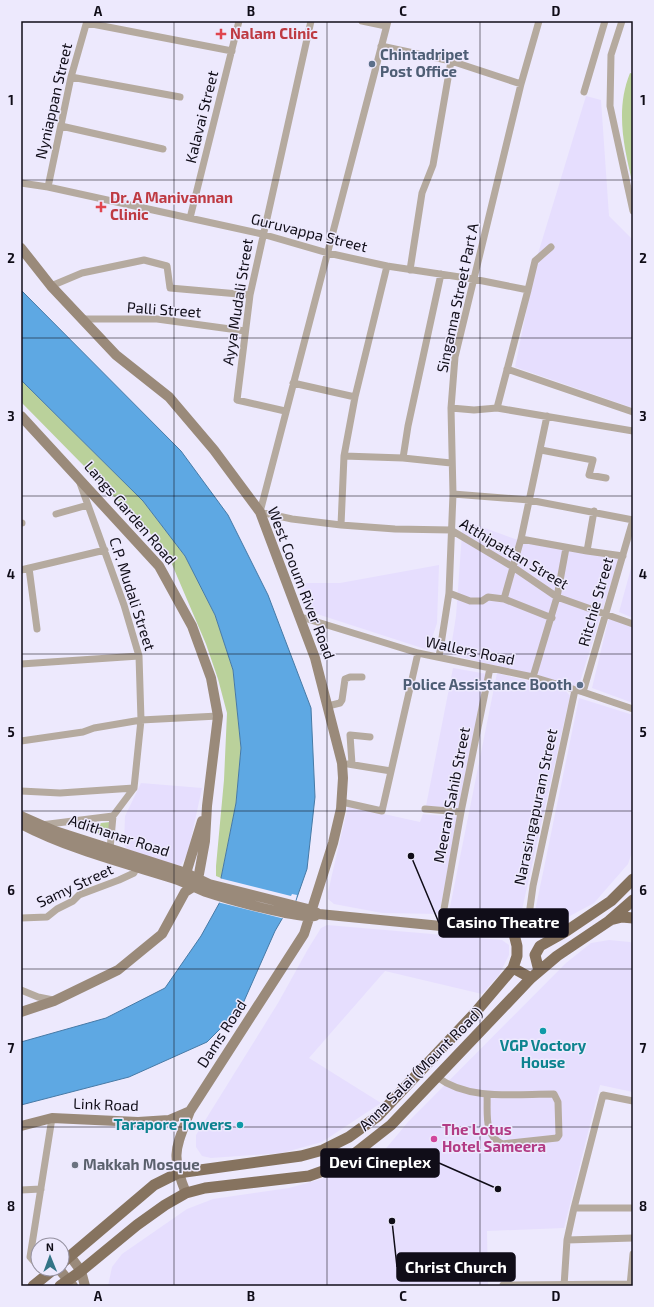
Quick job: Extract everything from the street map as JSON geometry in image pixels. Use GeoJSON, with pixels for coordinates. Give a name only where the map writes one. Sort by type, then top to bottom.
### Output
{"type":"FeatureCollection","features":[{"type":"Feature","properties":{"kind":"main road"},"geometry":{"type":"LineString","coordinates":[[513,930],[517,946],[517,956],[513,968],[535,974],[535,955],[540,946],[565,932],[611,901],[633,879]]}},
{"type":"Feature","properties":{"kind":"main road","name":"Anna Salai (Mount Road)"},"geometry":{"type":"LineString","coordinates":[[67,1284],[136,1225],[165,1205],[186,1193],[205,1188],[309,1176],[340,1165],[372,1142],[391,1125],[535,974],[609,921],[633,899]]}},
{"type":"Feature","properties":{"kind":"main road"},"geometry":{"type":"LineString","coordinates":[[609,921],[622,917],[633,918]]}},
{"type":"Feature","properties":{"kind":"main road","name":"Anna Salai (Mount Road)"},"geometry":{"type":"LineString","coordinates":[[70,1257],[154,1185],[178,1173],[260,1163],[305,1155],[329,1147],[349,1137],[378,1116],[393,1102],[474,1014],[513,968]]}},
{"type":"Feature","properties":{"kind":"main road"},"geometry":{"type":"LineString","coordinates":[[305,1155],[323,1171],[329,1147]]}},
{"type":"Feature","properties":{"kind":"main road"},"geometry":{"type":"LineString","coordinates":[[32,1286],[42,1277]]}},
{"type":"Feature","properties":{"kind":"street","name":"Kalavai Street"},"geometry":{"type":"LineString","coordinates":[[190,218],[239,21]]}},
{"type":"Feature","properties":{"kind":"street","name":"Ayya Mudali Street"},"geometry":{"type":"LineString","coordinates":[[285,411],[237,400],[244,331],[250,295],[262,234],[311,21]]}},
{"type":"Feature","properties":{"kind":"street"},"geometry":{"type":"LineString","coordinates":[[260,512],[387,23],[362,21]]}},
{"type":"Feature","properties":{"kind":"street","name":"Singanna Street Part A"},"geometry":{"type":"LineString","coordinates":[[439,657],[449,593],[453,494],[450,408],[455,357],[521,84],[540,21]]}},
{"type":"Feature","properties":{"kind":"street"},"geometry":{"type":"LineString","coordinates":[[584,92],[604,21]]}},
{"type":"Feature","properties":{"kind":"street"},"geometry":{"type":"LineString","coordinates":[[622,21],[611,55],[610,106],[633,211]]}},
{"type":"Feature","properties":{"kind":"street"},"geometry":{"type":"LineString","coordinates":[[87,22],[232,51]]}},
{"type":"Feature","properties":{"kind":"street","name":"Nyniappan Street"},"geometry":{"type":"LineString","coordinates":[[48,187],[71,77],[87,22]]}},
{"type":"Feature","properties":{"kind":"street"},"geometry":{"type":"LineString","coordinates":[[381,46],[450,61],[521,84]]}},
{"type":"Feature","properties":{"kind":"street"},"geometry":{"type":"LineString","coordinates":[[410,270],[422,193],[433,165],[450,61]]}},
{"type":"Feature","properties":{"kind":"street"},"geometry":{"type":"LineString","coordinates":[[71,77],[180,97]]}},
{"type":"Feature","properties":{"kind":"street"},"geometry":{"type":"LineString","coordinates":[[61,126],[163,149]]}},
{"type":"Feature","properties":{"kind":"street","name":"Guruvappa Street"},"geometry":{"type":"LineString","coordinates":[[21,184],[48,187],[262,234],[328,253],[387,266],[473,279],[528,290]]}},
{"type":"Feature","properties":{"kind":"street"},"geometry":{"type":"LineString","coordinates":[[497,408],[535,262],[551,247]]}},
{"type":"Feature","properties":{"kind":"street","name":"West Cooum River Road"},"geometry":{"type":"LineString","coordinates":[[21,248],[51,286],[116,355],[169,397],[214,450],[260,512],[315,658],[328,706],[347,764],[342,802],[333,843],[314,914]]}},
{"type":"Feature","properties":{"kind":"street"},"geometry":{"type":"LineString","coordinates":[[51,286],[82,273],[144,260],[167,266],[170,288],[250,295]]}},
{"type":"Feature","properties":{"kind":"street"},"geometry":{"type":"LineString","coordinates":[[341,524],[344,456],[355,397],[387,266]]}},
{"type":"Feature","properties":{"kind":"street"},"geometry":{"type":"LineString","coordinates":[[403,458],[408,426],[442,274]]}},
{"type":"Feature","properties":{"kind":"street","name":"Palli Street"},"geometry":{"type":"LineString","coordinates":[[82,319],[157,319],[244,331]]}},
{"type":"Feature","properties":{"kind":"street"},"geometry":{"type":"LineString","coordinates":[[507,368],[633,412]]}},
{"type":"Feature","properties":{"kind":"street"},"geometry":{"type":"LineString","coordinates":[[293,383],[355,397]]}},
{"type":"Feature","properties":{"kind":"street"},"geometry":{"type":"LineString","coordinates":[[450,408],[474,410],[497,408],[633,431]]}},
{"type":"Feature","properties":{"kind":"street","name":"Langs Garden Road"},"geometry":{"type":"LineString","coordinates":[[21,416],[77,475],[159,566],[192,626],[211,678],[218,716],[207,806],[205,841],[189,883],[162,934],[118,970],[54,1001],[21,1012]]}},
{"type":"Feature","properties":{"kind":"street"},"geometry":{"type":"LineString","coordinates":[[504,599],[521,539],[547,416]]}},
{"type":"Feature","properties":{"kind":"street"},"geometry":{"type":"LineString","coordinates":[[541,450],[593,460],[589,475],[606,478]]}},
{"type":"Feature","properties":{"kind":"street"},"geometry":{"type":"LineString","coordinates":[[344,456],[403,458],[451,463]]}},
{"type":"Feature","properties":{"kind":"street","name":"C.P. Mudali Street"},"geometry":{"type":"LineString","coordinates":[[77,475],[105,550],[139,656],[141,720],[134,788]]}},
{"type":"Feature","properties":{"kind":"street"},"geometry":{"type":"LineString","coordinates":[[453,494],[529,500],[594,511],[633,520]]}},
{"type":"Feature","properties":{"kind":"street"},"geometry":{"type":"LineString","coordinates":[[56,514],[88,505]]}},
{"type":"Feature","properties":{"kind":"street"},"geometry":{"type":"LineString","coordinates":[[587,551],[594,511]]}},
{"type":"Feature","properties":{"kind":"street","name":"Atthipattan Street"},"geometry":{"type":"LineString","coordinates":[[260,512],[292,520],[395,529],[451,530],[513,567],[558,597],[605,616],[633,624]]}},
{"type":"Feature","properties":{"kind":"street","name":"Ritchie Street"},"geometry":{"type":"LineString","coordinates":[[583,692],[633,520]]}},
{"type":"Feature","properties":{"kind":"street"},"geometry":{"type":"LineString","coordinates":[[521,539],[566,548],[623,556]]}},
{"type":"Feature","properties":{"kind":"street"},"geometry":{"type":"LineString","coordinates":[[533,677],[558,597],[566,548]]}},
{"type":"Feature","properties":{"kind":"street"},"geometry":{"type":"LineString","coordinates":[[21,570],[105,550]]}},
{"type":"Feature","properties":{"kind":"street"},"geometry":{"type":"LineString","coordinates":[[29,568],[38,629]]}},
{"type":"Feature","properties":{"kind":"street"},"geometry":{"type":"LineString","coordinates":[[449,593],[470,601],[482,601],[488,597],[504,599],[552,618]]}},
{"type":"Feature","properties":{"kind":"street","name":"Wallers Road"},"geometry":{"type":"LineString","coordinates":[[301,618],[418,653],[533,677],[633,709]]}},
{"type":"Feature","properties":{"kind":"street"},"geometry":{"type":"LineString","coordinates":[[342,802],[382,811],[418,653]]}},
{"type":"Feature","properties":{"kind":"street"},"geometry":{"type":"LineString","coordinates":[[21,664],[139,656]]}},
{"type":"Feature","properties":{"kind":"street","name":"Meeran Sahib Street"},"geometry":{"type":"LineString","coordinates":[[441,926],[461,812],[490,668]]}},
{"type":"Feature","properties":{"kind":"street"},"geometry":{"type":"LineString","coordinates":[[328,706],[340,703],[342,700],[345,678],[350,676],[362,677]]}},
{"type":"Feature","properties":{"kind":"street","name":"Narasingapuram Street"},"geometry":{"type":"LineString","coordinates":[[527,930],[533,886],[555,776],[575,690]]}},
{"type":"Feature","properties":{"kind":"street"},"geometry":{"type":"LineString","coordinates":[[21,741],[83,732],[94,728],[141,720],[218,716]]}},
{"type":"Feature","properties":{"kind":"street"},"geometry":{"type":"LineString","coordinates":[[370,737],[350,735],[347,764],[391,771]]}},
{"type":"Feature","properties":{"kind":"street"},"geometry":{"type":"LineString","coordinates":[[21,791],[60,793],[134,788]]}},
{"type":"Feature","properties":{"kind":"street"},"geometry":{"type":"LineString","coordinates":[[110,849],[113,816],[134,788]]}},
{"type":"Feature","properties":{"kind":"street"},"geometry":{"type":"LineString","coordinates":[[425,809],[461,812]]}},
{"type":"Feature","properties":{"kind":"street","name":"Adithanar Road"},"geometry":{"type":"LineString","coordinates":[[21,816],[40,825],[110,849],[189,883]]}},
{"type":"Feature","properties":{"kind":"street"},"geometry":{"type":"LineString","coordinates":[[23,827],[113,816]]}},
{"type":"Feature","properties":{"kind":"street","name":"Adithanar Road"},"geometry":{"type":"LineString","coordinates":[[23,827],[46,837],[136,868],[293,910],[314,914],[441,926],[565,932]]}},
{"type":"Feature","properties":{"kind":"street","name":"Samy Street"},"geometry":{"type":"LineString","coordinates":[[21,918],[48,917],[57,909],[74,901],[79,895],[134,873],[136,868]]}},
{"type":"Feature","properties":{"kind":"street"},"geometry":{"type":"LineString","coordinates":[[623,890],[633,899]]}},
{"type":"Feature","properties":{"kind":"street","name":"Dams Road"},"geometry":{"type":"LineString","coordinates":[[186,1193],[178,1173],[175,1157],[177,1143],[190,1111],[286,963],[304,934],[314,914]]}},
{"type":"Feature","properties":{"kind":"street"},"geometry":{"type":"LineString","coordinates":[[21,990],[38,997],[54,1001]]}},
{"type":"Feature","properties":{"kind":"street"},"geometry":{"type":"LineString","coordinates":[[437,1077],[458,1089],[487,1094],[554,1094],[558,1102],[558,1138],[502,1144],[494,1140],[488,1130],[487,1094]]}},
{"type":"Feature","properties":{"kind":"street"},"geometry":{"type":"LineString","coordinates":[[564,1285],[568,1240],[574,1208],[603,1095],[633,1101]]}},
{"type":"Feature","properties":{"kind":"street","name":"Link Road"},"geometry":{"type":"LineString","coordinates":[[21,1126],[52,1118],[138,1122],[168,1120],[190,1111]]}},
{"type":"Feature","properties":{"kind":"street"},"geometry":{"type":"LineString","coordinates":[[34,1237],[52,1118]]}},
{"type":"Feature","properties":{"kind":"street"},"geometry":{"type":"LineString","coordinates":[[21,1190],[42,1189]]}},
{"type":"Feature","properties":{"kind":"street"},"geometry":{"type":"LineString","coordinates":[[574,1208],[633,1208]]}},
{"type":"Feature","properties":{"kind":"street"},"geometry":{"type":"LineString","coordinates":[[568,1240],[633,1238]]}},
{"type":"Feature","properties":{"kind":"street"},"geometry":{"type":"LineString","coordinates":[[503,1285],[631,1285],[633,1254]]}},
{"type":"Feature","properties":{"kind":"street"},"geometry":{"type":"LineString","coordinates":[[70,1263],[81,1271],[84,1286]]}},
{"type":"Feature","properties":{"kind":"shaded area"},"geometry":{"type":"Polygon","coordinates":[[[586,96],[601,100],[609,216],[633,240],[633,408],[515,367],[537,257],[586,96]]]}},
{"type":"Feature","properties":{"kind":"shaded area"},"geometry":{"type":"Polygon","coordinates":[[[463,520],[515,539],[619,558],[578,688],[450,654],[456,616],[463,520]]]}},
{"type":"Feature","properties":{"kind":"shaded area"},"geometry":{"type":"Polygon","coordinates":[[[633,561],[633,618],[619,612],[633,561]]]}},
{"type":"Feature","properties":{"kind":"shaded area"},"geometry":{"type":"Polygon","coordinates":[[[439,565],[437,623],[428,650],[311,612],[298,583],[340,583],[439,565]]]}},
{"type":"Feature","properties":{"kind":"shaded area"},"geometry":{"type":"Polygon","coordinates":[[[609,617],[633,625],[633,703],[592,688],[609,617]]]}},
{"type":"Feature","properties":{"kind":"shaded area"},"geometry":{"type":"Polygon","coordinates":[[[453,668],[487,674],[459,808],[426,806],[453,668]]]}},
{"type":"Feature","properties":{"kind":"shaded area"},"geometry":{"type":"Polygon","coordinates":[[[497,673],[566,691],[570,696],[519,923],[448,917],[497,673]]]}},
{"type":"Feature","properties":{"kind":"shaded area"},"geometry":{"type":"Polygon","coordinates":[[[579,698],[633,715],[633,849],[628,864],[594,903],[568,917],[533,921],[579,698]]]}},
{"type":"Feature","properties":{"kind":"shaded area"},"geometry":{"type":"Polygon","coordinates":[[[141,783],[202,788],[188,853],[179,868],[129,852],[124,845],[125,816],[141,783]]]}},
{"type":"Feature","properties":{"kind":"shaded area"},"geometry":{"type":"Polygon","coordinates":[[[348,806],[420,822],[423,814],[458,817],[439,914],[382,913],[334,904],[328,899],[328,892],[348,806]]]}},
{"type":"Feature","properties":{"kind":"shaded area"},"geometry":{"type":"Polygon","coordinates":[[[327,925],[502,940],[509,945],[509,955],[499,975],[482,994],[385,971],[309,1058],[381,1103],[322,1142],[282,1153],[211,1158],[202,1156],[196,1147],[196,1135],[278,1003],[321,928],[327,925]]]}},
{"type":"Feature","properties":{"kind":"shaded area"},"geometry":{"type":"Polygon","coordinates":[[[609,940],[630,942],[633,944],[633,1092],[600,1085],[564,1228],[487,1231],[488,1286],[108,1286],[112,1267],[122,1254],[187,1209],[213,1199],[289,1188],[354,1170],[383,1152],[408,1122],[566,963],[591,943],[609,940]]]}},
{"type":"Feature","properties":{"kind":"green space"},"geometry":{"type":"Polygon","coordinates":[[[630,73],[633,74],[633,185],[622,129],[625,87],[630,73]]]}},
{"type":"Feature","properties":{"kind":"green space"},"geometry":{"type":"Polygon","coordinates":[[[21,380],[143,501],[185,556],[215,615],[233,670],[241,748],[236,803],[221,878],[216,876],[216,866],[224,780],[227,713],[218,679],[206,644],[171,562],[150,533],[21,402],[21,380]]]}},
{"type":"Feature","properties":{"kind":"green space"},"geometry":{"type":"Polygon","coordinates":[[[110,822],[109,837],[76,826],[110,822]]]}},
{"type":"Feature","properties":{"kind":"water"},"geometry":{"type":"Polygon","coordinates":[[[21,290],[181,451],[228,515],[268,595],[311,708],[315,797],[307,869],[294,906],[282,919],[275,931],[241,1008],[207,1042],[129,1077],[21,1105],[21,1042],[106,1018],[165,988],[201,936],[221,900],[221,878],[236,803],[241,748],[233,670],[215,615],[185,556],[143,501],[21,380],[21,290]]]}},
{"type":"Feature","properties":{"kind":"pier"},"geometry":{"type":"Polygon","coordinates":[[[219,878],[291,896],[292,894],[297,895],[293,910],[285,919],[217,902],[219,878]]]}},
{"type":"Feature","properties":{"kind":"place","name":"Nalam Clinic"},"geometry":{"type":"Point","coordinates":[221,34]}},
{"type":"Feature","properties":{"kind":"place","name":"Chintadripet Post Office"},"geometry":{"type":"Point","coordinates":[372,64]}},
{"type":"Feature","properties":{"kind":"place","name":"Dr. A Manivannan Clinic"},"geometry":{"type":"Point","coordinates":[101,207]}},
{"type":"Feature","properties":{"kind":"place","name":"Police Assistance Booth"},"geometry":{"type":"Point","coordinates":[580,685]}},
{"type":"Feature","properties":{"kind":"place","name":"Casino Theatre"},"geometry":{"type":"Point","coordinates":[411,856]}},
{"type":"Feature","properties":{"kind":"place","name":"VGP Voctory House"},"geometry":{"type":"Point","coordinates":[543,1031]}},
{"type":"Feature","properties":{"kind":"place","name":"Tarapore Towers"},"geometry":{"type":"Point","coordinates":[240,1125]}},
{"type":"Feature","properties":{"kind":"place","name":"The Lotus Hotel Sameera"},"geometry":{"type":"Point","coordinates":[434,1139]}},
{"type":"Feature","properties":{"kind":"place","name":"Makkah Mosque"},"geometry":{"type":"Point","coordinates":[75,1165]}},
{"type":"Feature","properties":{"kind":"place","name":"Devi Cineplex"},"geometry":{"type":"Point","coordinates":[498,1189]}},
{"type":"Feature","properties":{"kind":"place","name":"Christ Church"},"geometry":{"type":"Point","coordinates":[392,1221]}}]}
